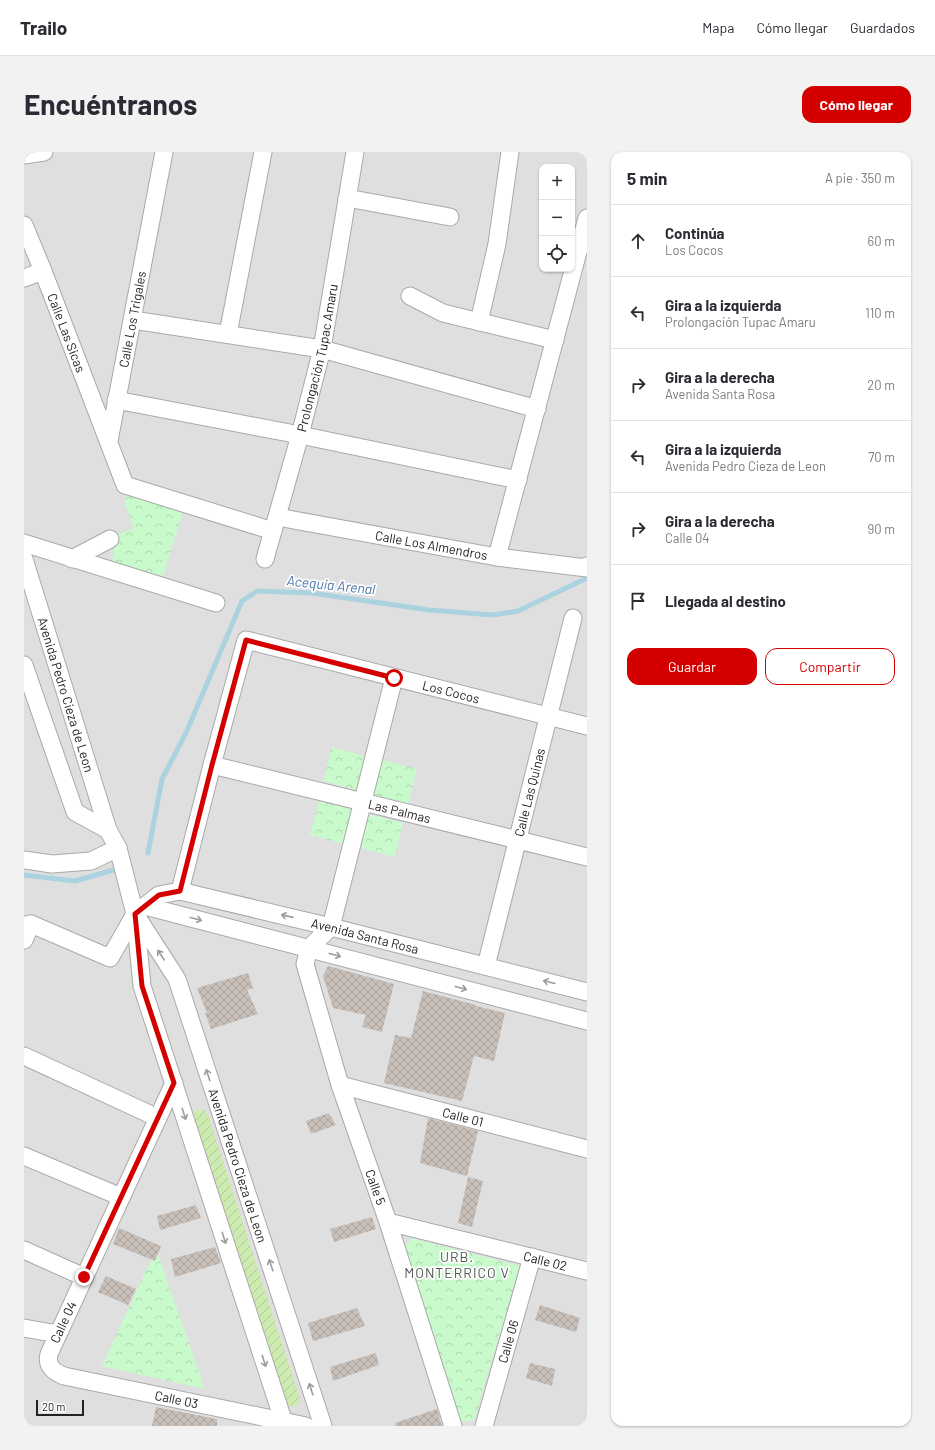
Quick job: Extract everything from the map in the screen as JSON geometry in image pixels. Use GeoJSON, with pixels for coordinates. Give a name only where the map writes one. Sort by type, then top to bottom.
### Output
{"type":"FeatureCollection","features":[{"type":"Feature","properties":{"kind":"street"},"geometry":{"type":"LineString","coordinates":[[24,155],[44,152]]}},
{"type":"Feature","properties":{"kind":"street","name":"Calle Los Trigales"},"geometry":{"type":"LineString","coordinates":[[125,485],[109,442],[164,152]]}},
{"type":"Feature","properties":{"kind":"street"},"geometry":{"type":"LineString","coordinates":[[228,334],[263,152]]}},
{"type":"Feature","properties":{"kind":"street","name":"Prolongación Tupac Amaru"},"geometry":{"type":"LineString","coordinates":[[265,559],[300,435],[322,349],[355,152]]}},
{"type":"Feature","properties":{"kind":"street"},"geometry":{"type":"LineString","coordinates":[[479,322],[497,244],[510,152]]}},
{"type":"Feature","properties":{"kind":"street"},"geometry":{"type":"LineString","coordinates":[[347,198],[450,217]]}},
{"type":"Feature","properties":{"kind":"street"},"geometry":{"type":"LineString","coordinates":[[497,557],[587,218]]}},
{"type":"Feature","properties":{"kind":"street","name":"Calle Las Sicas"},"geometry":{"type":"LineString","coordinates":[[24,224],[109,442]]}},
{"type":"Feature","properties":{"kind":"street"},"geometry":{"type":"LineString","coordinates":[[24,278],[43,271]]}},
{"type":"Feature","properties":{"kind":"street"},"geometry":{"type":"LineString","coordinates":[[410,296],[443,313],[555,340]]}},
{"type":"Feature","properties":{"kind":"street"},"geometry":{"type":"LineString","coordinates":[[133,320],[322,349],[537,409]]}},
{"type":"Feature","properties":{"kind":"street"},"geometry":{"type":"LineString","coordinates":[[116,400],[300,435],[518,480]]}},
{"type":"Feature","properties":{"kind":"street","name":"Calle Los Almendros"},"geometry":{"type":"LineString","coordinates":[[125,485],[275,524],[497,557],[587,567]]}},
{"type":"Feature","properties":{"kind":"street"},"geometry":{"type":"LineString","coordinates":[[72,558],[110,539]]}},
{"type":"Feature","properties":{"kind":"street"},"geometry":{"type":"LineString","coordinates":[[24,543],[216,603]]}},
{"type":"Feature","properties":{"kind":"street","name":"Avenida Pedro Cieza de Leon"},"geometry":{"type":"LineString","coordinates":[[24,559],[27,576],[108,830],[119,855],[126,879],[140,910],[177,979],[323,1426]]}},
{"type":"Feature","properties":{"kind":"street","name":"Calle Las Quinas"},"geometry":{"type":"LineString","coordinates":[[486,966],[573,618]]}},
{"type":"Feature","properties":{"kind":"street","name":"Los Cocos"},"geometry":{"type":"LineString","coordinates":[[212,765],[246,640],[587,726]]}},
{"type":"Feature","properties":{"kind":"street"},"geometry":{"type":"LineString","coordinates":[[24,665],[74,812],[108,830]]}},
{"type":"Feature","properties":{"kind":"street"},"geometry":{"type":"LineString","coordinates":[[309,948],[331,927],[394,678]]}},
{"type":"Feature","properties":{"kind":"street"},"geometry":{"type":"LineString","coordinates":[[180,891],[212,765]]}},
{"type":"Feature","properties":{"kind":"street","name":"Las Palmas"},"geometry":{"type":"LineString","coordinates":[[212,765],[587,858]]}},
{"type":"Feature","properties":{"kind":"street"},"geometry":{"type":"LineString","coordinates":[[24,860],[52,864],[91,861],[119,855]]}},
{"type":"Feature","properties":{"kind":"street","name":"Avenida Santa Rosa"},"geometry":{"type":"LineString","coordinates":[[140,910],[159,895],[180,891],[331,927],[587,992]]}},
{"type":"Feature","properties":{"kind":"street"},"geometry":{"type":"LineString","coordinates":[[24,940],[28,925],[110,958],[140,910]]}},
{"type":"Feature","properties":{"kind":"street","name":"Avenida Pedro Cieza de Leon"},"geometry":{"type":"LineString","coordinates":[[140,910],[142,986],[284,1424]]}},
{"type":"Feature","properties":{"kind":"street","name":"Avenida Santa Rosa"},"geometry":{"type":"LineString","coordinates":[[140,910],[309,948],[587,1021]]}},
{"type":"Feature","properties":{"kind":"street","name":"Calle 5"},"geometry":{"type":"LineString","coordinates":[[309,948],[305,964],[340,1085],[388,1222],[453,1426]]}},
{"type":"Feature","properties":{"kind":"street"},"geometry":{"type":"LineString","coordinates":[[24,1056],[158,1118]]}},
{"type":"Feature","properties":{"kind":"street","name":"Calle 04"},"geometry":{"type":"LineString","coordinates":[[50,1366],[48,1362],[49,1354],[174,1083]]}},
{"type":"Feature","properties":{"kind":"street","name":"Calle 01"},"geometry":{"type":"LineString","coordinates":[[340,1085],[587,1149]]}},
{"type":"Feature","properties":{"kind":"street"},"geometry":{"type":"LineString","coordinates":[[24,1156],[121,1197]]}},
{"type":"Feature","properties":{"kind":"street","name":"Calle 02"},"geometry":{"type":"LineString","coordinates":[[388,1222],[587,1271]]}},
{"type":"Feature","properties":{"kind":"street"},"geometry":{"type":"LineString","coordinates":[[24,1250],[84,1277]]}},
{"type":"Feature","properties":{"kind":"street","name":"Calle 06"},"geometry":{"type":"LineString","coordinates":[[484,1426],[532,1257]]}},
{"type":"Feature","properties":{"kind":"street"},"geometry":{"type":"LineString","coordinates":[[24,1328],[58,1334]]}},
{"type":"Feature","properties":{"kind":"street","name":"Calle 03"},"geometry":{"type":"LineString","coordinates":[[50,1366],[55,1372],[64,1376],[284,1424],[306,1426]]}},
{"type":"Feature","properties":{"kind":"shaded area"},"geometry":{"type":"Polygon","coordinates":[[[24,152],[587,152],[587,1426],[24,1426],[24,152]]]}},
{"type":"Feature","properties":{"kind":"green space"},"geometry":{"type":"Polygon","coordinates":[[[125,490],[184,508],[163,576],[112,563],[116,535],[134,528],[125,504],[125,490]]]}},
{"type":"Feature","properties":{"kind":"green space"},"geometry":{"type":"Polygon","coordinates":[[[332,747],[368,757],[360,791],[323,781],[332,747]]]}},
{"type":"Feature","properties":{"kind":"green space"},"geometry":{"type":"Polygon","coordinates":[[[379,759],[417,769],[408,804],[370,794],[379,759]]]}},
{"type":"Feature","properties":{"kind":"green space"},"geometry":{"type":"Polygon","coordinates":[[[319,801],[355,810],[347,845],[310,835],[319,801]]]}},
{"type":"Feature","properties":{"kind":"green space"},"geometry":{"type":"Polygon","coordinates":[[[365,813],[403,823],[395,857],[357,847],[365,813]]]}},
{"type":"Feature","properties":{"kind":"green space"},"geometry":{"type":"Polygon","coordinates":[[[197,1110],[205,1110],[208,1115],[300,1399],[300,1402],[295,1407],[287,1404],[192,1120],[193,1114],[197,1110]]]}},
{"type":"Feature","properties":{"kind":"green space"},"geometry":{"type":"Polygon","coordinates":[[[412,1238],[520,1266],[474,1420],[461,1422],[405,1246],[412,1238]]]}},
{"type":"Feature","properties":{"kind":"green space"},"geometry":{"type":"Polygon","coordinates":[[[156,1249],[205,1389],[102,1366],[156,1249]]]}},
{"type":"Feature","properties":{"kind":"building"},"geometry":{"type":"Polygon","coordinates":[[[328,966],[394,984],[382,1032],[362,1027],[366,1015],[333,1008],[323,976],[328,966]]]}},
{"type":"Feature","properties":{"kind":"building"},"geometry":{"type":"Polygon","coordinates":[[[248,973],[253,988],[247,990],[258,1014],[211,1029],[205,1013],[207,1013],[197,988],[248,973]]]}},
{"type":"Feature","properties":{"kind":"building"},"geometry":{"type":"Polygon","coordinates":[[[423,991],[505,1013],[494,1061],[474,1056],[462,1101],[384,1083],[395,1035],[411,1038],[423,991]]]}},
{"type":"Feature","properties":{"kind":"building"},"geometry":{"type":"Polygon","coordinates":[[[329,1113],[336,1125],[311,1134],[306,1121],[329,1113]]]}},
{"type":"Feature","properties":{"kind":"building"},"geometry":{"type":"Polygon","coordinates":[[[428,1118],[478,1131],[467,1176],[420,1163],[428,1118]]]}},
{"type":"Feature","properties":{"kind":"building"},"geometry":{"type":"Polygon","coordinates":[[[468,1177],[483,1181],[472,1227],[458,1223],[468,1177]]]}},
{"type":"Feature","properties":{"kind":"building"},"geometry":{"type":"Polygon","coordinates":[[[196,1205],[201,1218],[160,1230],[157,1216],[196,1205]]]}},
{"type":"Feature","properties":{"kind":"building"},"geometry":{"type":"Polygon","coordinates":[[[372,1217],[376,1229],[334,1242],[330,1229],[372,1217]]]}},
{"type":"Feature","properties":{"kind":"building"},"geometry":{"type":"Polygon","coordinates":[[[119,1228],[161,1246],[155,1261],[113,1244],[119,1228]]]}},
{"type":"Feature","properties":{"kind":"building"},"geometry":{"type":"Polygon","coordinates":[[[215,1247],[221,1263],[175,1277],[171,1259],[215,1247]]]}},
{"type":"Feature","properties":{"kind":"building"},"geometry":{"type":"Polygon","coordinates":[[[106,1276],[136,1289],[128,1305],[98,1292],[106,1276]]]}},
{"type":"Feature","properties":{"kind":"building"},"geometry":{"type":"Polygon","coordinates":[[[540,1305],[580,1318],[576,1332],[535,1320],[540,1305]]]}},
{"type":"Feature","properties":{"kind":"building"},"geometry":{"type":"Polygon","coordinates":[[[357,1308],[365,1326],[313,1341],[308,1323],[357,1308]]]}},
{"type":"Feature","properties":{"kind":"building"},"geometry":{"type":"Polygon","coordinates":[[[376,1353],[379,1365],[333,1381],[330,1367],[376,1353]]]}},
{"type":"Feature","properties":{"kind":"building"},"geometry":{"type":"Polygon","coordinates":[[[530,1363],[555,1369],[552,1386],[526,1378],[530,1363]]]}},
{"type":"Feature","properties":{"kind":"building"},"geometry":{"type":"Polygon","coordinates":[[[156,1407],[217,1419],[217,1426],[152,1426],[156,1407]]]}},
{"type":"Feature","properties":{"kind":"building"},"geometry":{"type":"Polygon","coordinates":[[[437,1409],[442,1426],[395,1426],[395,1423],[437,1409]]]}},
{"type":"Feature","properties":{"kind":"waterway","name":"Acequia Arenal"},"geometry":{"type":"LineString","coordinates":[[148,853],[162,779],[186,733],[242,601],[257,591],[312,593],[429,610],[493,615],[518,611],[587,578]]}},
{"type":"Feature","properties":{"kind":"waterway","name":"Acequia Arenal"},"geometry":{"type":"LineString","coordinates":[[24,875],[75,881],[117,869]]}},
{"type":"Feature","properties":{"kind":"district","name":"URB. MONTERRICO V"},"geometry":{"type":"Point","coordinates":[457,1266]}},
{"type":"Feature","properties":{"kind":"route"},"geometry":{"type":"LineString","coordinates":[[84,1277],[174,1083],[142,986],[135,914],[159,895],[180,891],[246,640],[394,678]]}}]}
